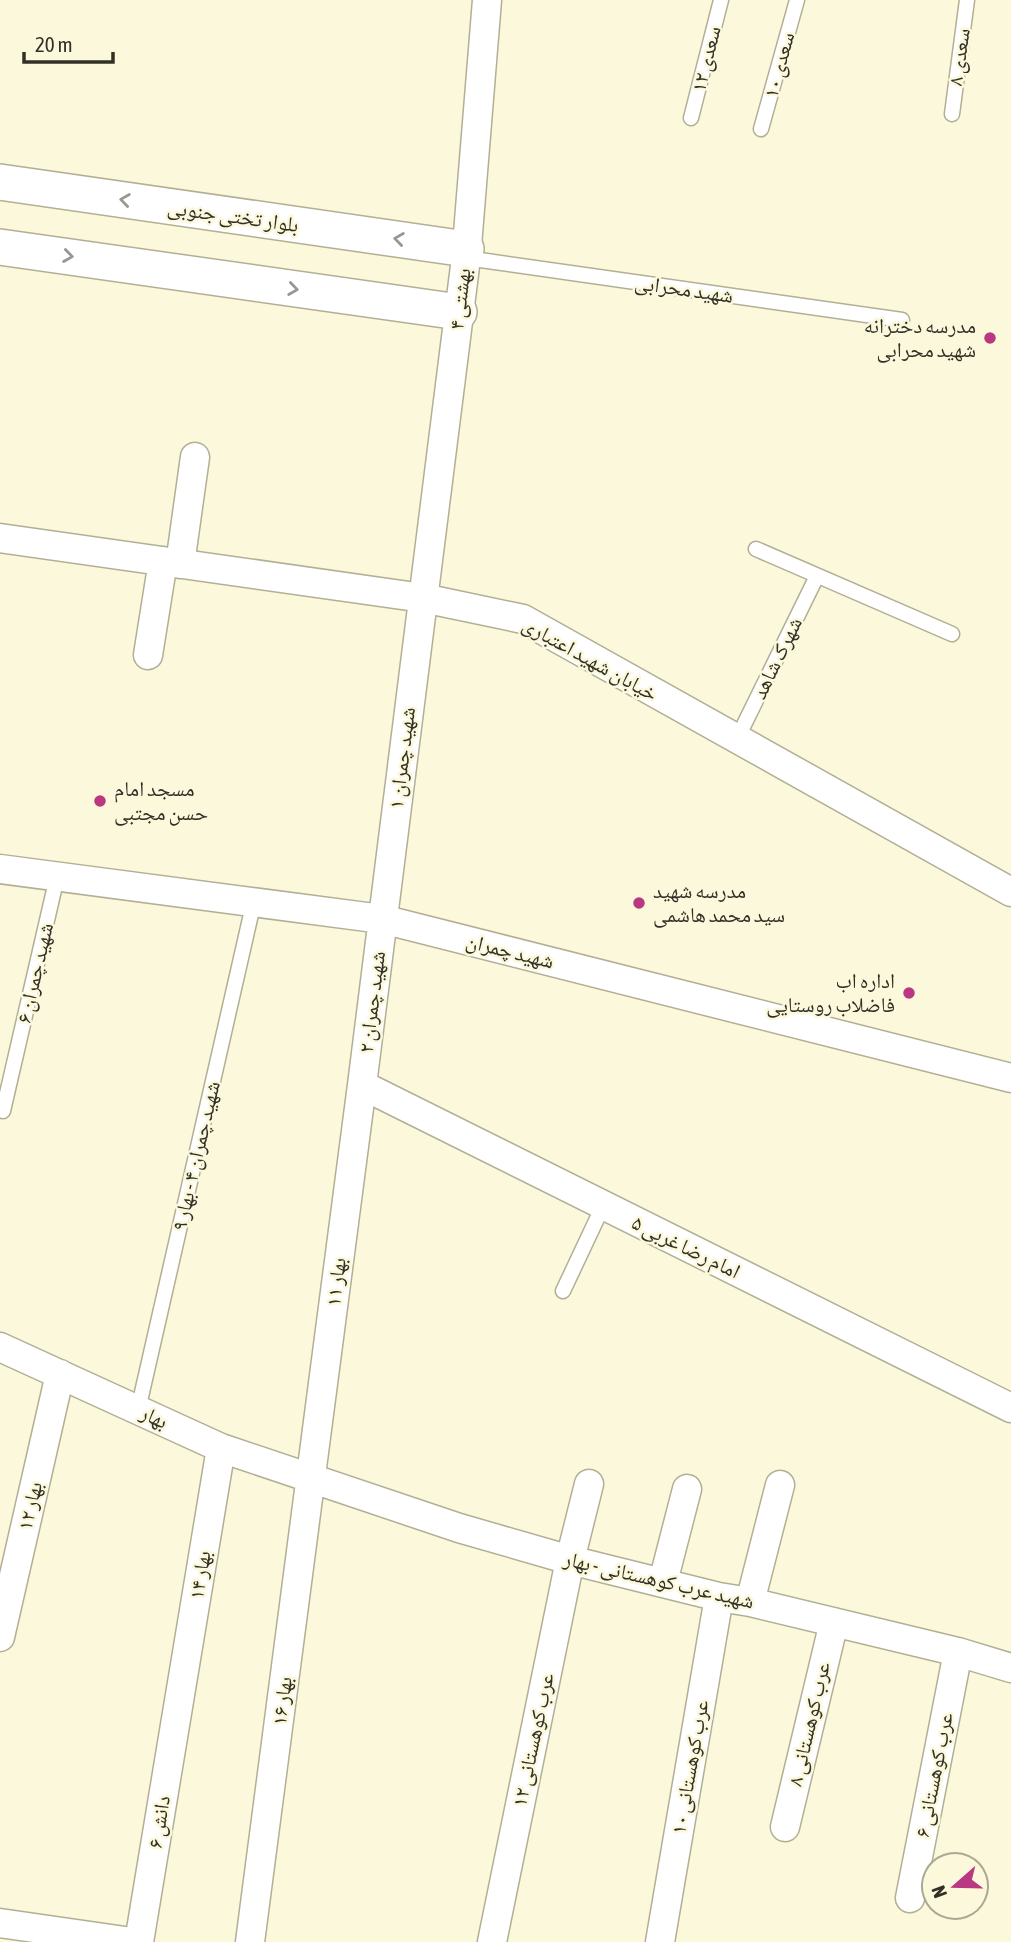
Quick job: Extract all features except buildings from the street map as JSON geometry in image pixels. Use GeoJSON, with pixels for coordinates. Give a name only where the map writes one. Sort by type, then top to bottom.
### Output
{"type":"FeatureCollection","features":[{"type":"Feature","properties":{"kind":"street","name":"بهشتی ۴"},"geometry":{"type":"LineString","coordinates":[[423,598],[466,253],[487,0]]}},
{"type":"Feature","properties":{"kind":"street","name":"بلوار تختی جنوبی"},"geometry":{"type":"LineString","coordinates":[[0,182],[466,253]]}},
{"type":"Feature","properties":{"kind":"street"},"geometry":{"type":"LineString","coordinates":[[0,247],[458,312]]}},
{"type":"Feature","properties":{"kind":"street"},"geometry":{"type":"LineString","coordinates":[[148,655],[195,457]]}},
{"type":"Feature","properties":{"kind":"street","name":"خیابان شهید اعتباری"},"geometry":{"type":"LineString","coordinates":[[0,538],[423,598],[523,620],[1011,892]]}},
{"type":"Feature","properties":{"kind":"street","name":"شهید چمران ۱"},"geometry":{"type":"LineString","coordinates":[[382,919],[423,598]]}},
{"type":"Feature","properties":{"kind":"street","name":"شهید چمران"},"geometry":{"type":"LineString","coordinates":[[0,869],[382,919],[1011,1077]]}},
{"type":"Feature","properties":{"kind":"street","name":"شهید چمران ۲"},"geometry":{"type":"LineString","coordinates":[[362,1085],[382,919]]}},
{"type":"Feature","properties":{"kind":"street","name":"امام رضا غربی ۵"},"geometry":{"type":"LineString","coordinates":[[362,1085],[1011,1408]]}},
{"type":"Feature","properties":{"kind":"street","name":"بهار ۱۱"},"geometry":{"type":"LineString","coordinates":[[311,1480],[362,1085]]}},
{"type":"Feature","properties":{"kind":"street","name":"بهار"},"geometry":{"type":"LineString","coordinates":[[0,1347],[221,1448],[311,1480]]}},
{"type":"Feature","properties":{"kind":"street","name":"بهار ۱۲"},"geometry":{"type":"LineString","coordinates":[[0,1637],[60,1374]]}},
{"type":"Feature","properties":{"kind":"street","name":"بهار ۱۴"},"geometry":{"type":"LineString","coordinates":[[179,1702],[221,1448]]}},
{"type":"Feature","properties":{"kind":"street","name":"شهید عرب کوهستانی - بهار"},"geometry":{"type":"LineString","coordinates":[[311,1480],[458,1528],[570,1560],[958,1652],[1011,1668]]}},
{"type":"Feature","properties":{"kind":"street","name":"بهار ۱۶"},"geometry":{"type":"LineString","coordinates":[[251,1932],[311,1480]]}},
{"type":"Feature","properties":{"kind":"street","name":"عرب کوهستانی ۱۲"},"geometry":{"type":"LineString","coordinates":[[494,1931],[570,1560],[589,1483]]}},
{"type":"Feature","properties":{"kind":"street"},"geometry":{"type":"LineString","coordinates":[[750,1602],[780,1485]]}},
{"type":"Feature","properties":{"kind":"street"},"geometry":{"type":"LineString","coordinates":[[663,1583],[687,1489]]}},
{"type":"Feature","properties":{"kind":"street","name":"عرب کوهستانی ۱۰"},"geometry":{"type":"LineString","coordinates":[[660,1939],[719,1597]]}},
{"type":"Feature","properties":{"kind":"street","name":"عرب کوهستانی ۸"},"geometry":{"type":"LineString","coordinates":[[785,1827],[834,1622]]}},
{"type":"Feature","properties":{"kind":"street","name":"عرب کوهستانی ۶"},"geometry":{"type":"LineString","coordinates":[[910,1898],[958,1652]]}},
{"type":"Feature","properties":{"kind":"street","name":"دانش ۶"},"geometry":{"type":"LineString","coordinates":[[139,1942],[179,1702]]}},
{"type":"Feature","properties":{"kind":"street"},"geometry":{"type":"LineString","coordinates":[[0,1923],[132,1942]]}},
{"type":"Feature","properties":{"kind":"lane","name":"سعدی ۱۲"},"geometry":{"type":"LineString","coordinates":[[691,118],[721,0]]}},
{"type":"Feature","properties":{"kind":"lane","name":"سعدی ۱۰"},"geometry":{"type":"LineString","coordinates":[[761,130],[797,0]]}},
{"type":"Feature","properties":{"kind":"lane","name":"سعدی ۸"},"geometry":{"type":"LineString","coordinates":[[952,114],[967,0]]}},
{"type":"Feature","properties":{"kind":"lane","name":"شهید محرابی"},"geometry":{"type":"LineString","coordinates":[[466,253],[902,320]]}},
{"type":"Feature","properties":{"kind":"lane"},"geometry":{"type":"LineString","coordinates":[[756,549],[952,634]]}},
{"type":"Feature","properties":{"kind":"lane","name":"شهرک شاهد"},"geometry":{"type":"LineString","coordinates":[[737,739],[817,576]]}},
{"type":"Feature","properties":{"kind":"lane","name":"شهید چمران ۶"},"geometry":{"type":"LineString","coordinates":[[3,1111],[57,877]]}},
{"type":"Feature","properties":{"kind":"lane","name":"شهید چمران ۴ - بهار ۹"},"geometry":{"type":"LineString","coordinates":[[138,1410],[254,901]]}},
{"type":"Feature","properties":{"kind":"lane"},"geometry":{"type":"LineString","coordinates":[[562,1291],[603,1206]]}},
{"type":"Feature","properties":{"kind":"place","name":"مدرسه دخترانه شهید محرابی"},"geometry":{"type":"Point","coordinates":[990,338]}},
{"type":"Feature","properties":{"kind":"place","name":"مسجد امام حسن مجتبی"},"geometry":{"type":"Point","coordinates":[100,801]}},
{"type":"Feature","properties":{"kind":"place","name":"مدرسه شهید سید محمد هاشمی"},"geometry":{"type":"Point","coordinates":[639,903]}},
{"type":"Feature","properties":{"kind":"place","name":"اداره اب فاضلاب روستایی"},"geometry":{"type":"Point","coordinates":[909,993]}}]}
